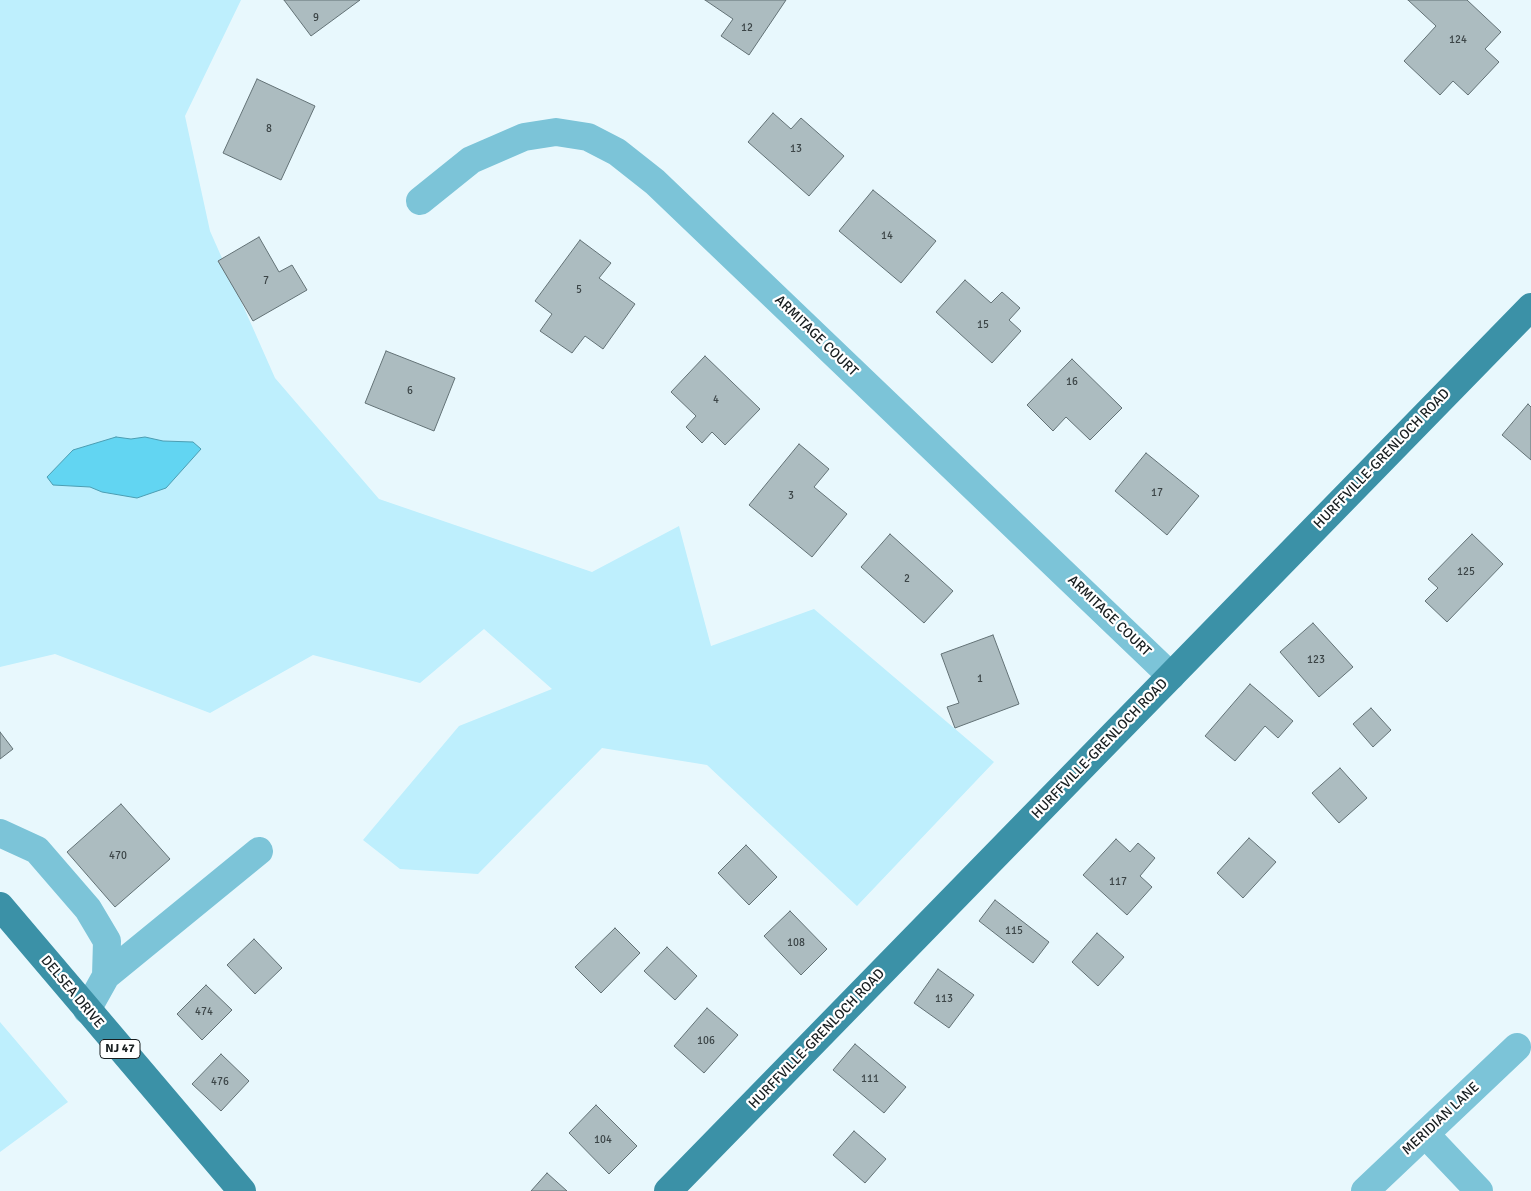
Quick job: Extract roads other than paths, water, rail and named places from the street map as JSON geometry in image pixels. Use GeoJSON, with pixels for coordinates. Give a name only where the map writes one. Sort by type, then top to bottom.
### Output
{"type":"FeatureCollection","features":[{"type":"Feature","properties":{"kind":"main road","name":"HURFFVILLE-GRENLOCH ROAD"},"geometry":{"type":"LineString","coordinates":[[676,1188],[1531,307]]}},
{"type":"Feature","properties":{"kind":"main road","name":"DELSEA DRIVE"},"geometry":{"type":"LineString","coordinates":[[0,906],[242,1191]]}},
{"type":"Feature","properties":{"kind":"street","name":"ARMITAGE COURT"},"geometry":{"type":"LineString","coordinates":[[420,201],[472,160],[524,138],[556,132],[588,137],[617,152],[656,182],[1172,676]]}},
{"type":"Feature","properties":{"kind":"street"},"geometry":{"type":"LineString","coordinates":[[0,833],[37,850],[88,909],[107,941],[106,976]]}},
{"type":"Feature","properties":{"kind":"street"},"geometry":{"type":"LineString","coordinates":[[87,1010],[106,976],[259,851]]}},
{"type":"Feature","properties":{"kind":"street","name":"MERIDIAN LANE"},"geometry":{"type":"LineString","coordinates":[[1365,1191],[1518,1047]]}},
{"type":"Feature","properties":{"kind":"street"},"geometry":{"type":"LineString","coordinates":[[1425,1134],[1479,1191]]}},
{"type":"Feature","properties":{"kind":"water"},"geometry":{"type":"Polygon","coordinates":[[[116,437],[131,439],[145,437],[163,441],[193,442],[201,449],[166,488],[137,498],[102,492],[90,487],[53,485],[47,477],[73,450],[116,437]]]}}]}
